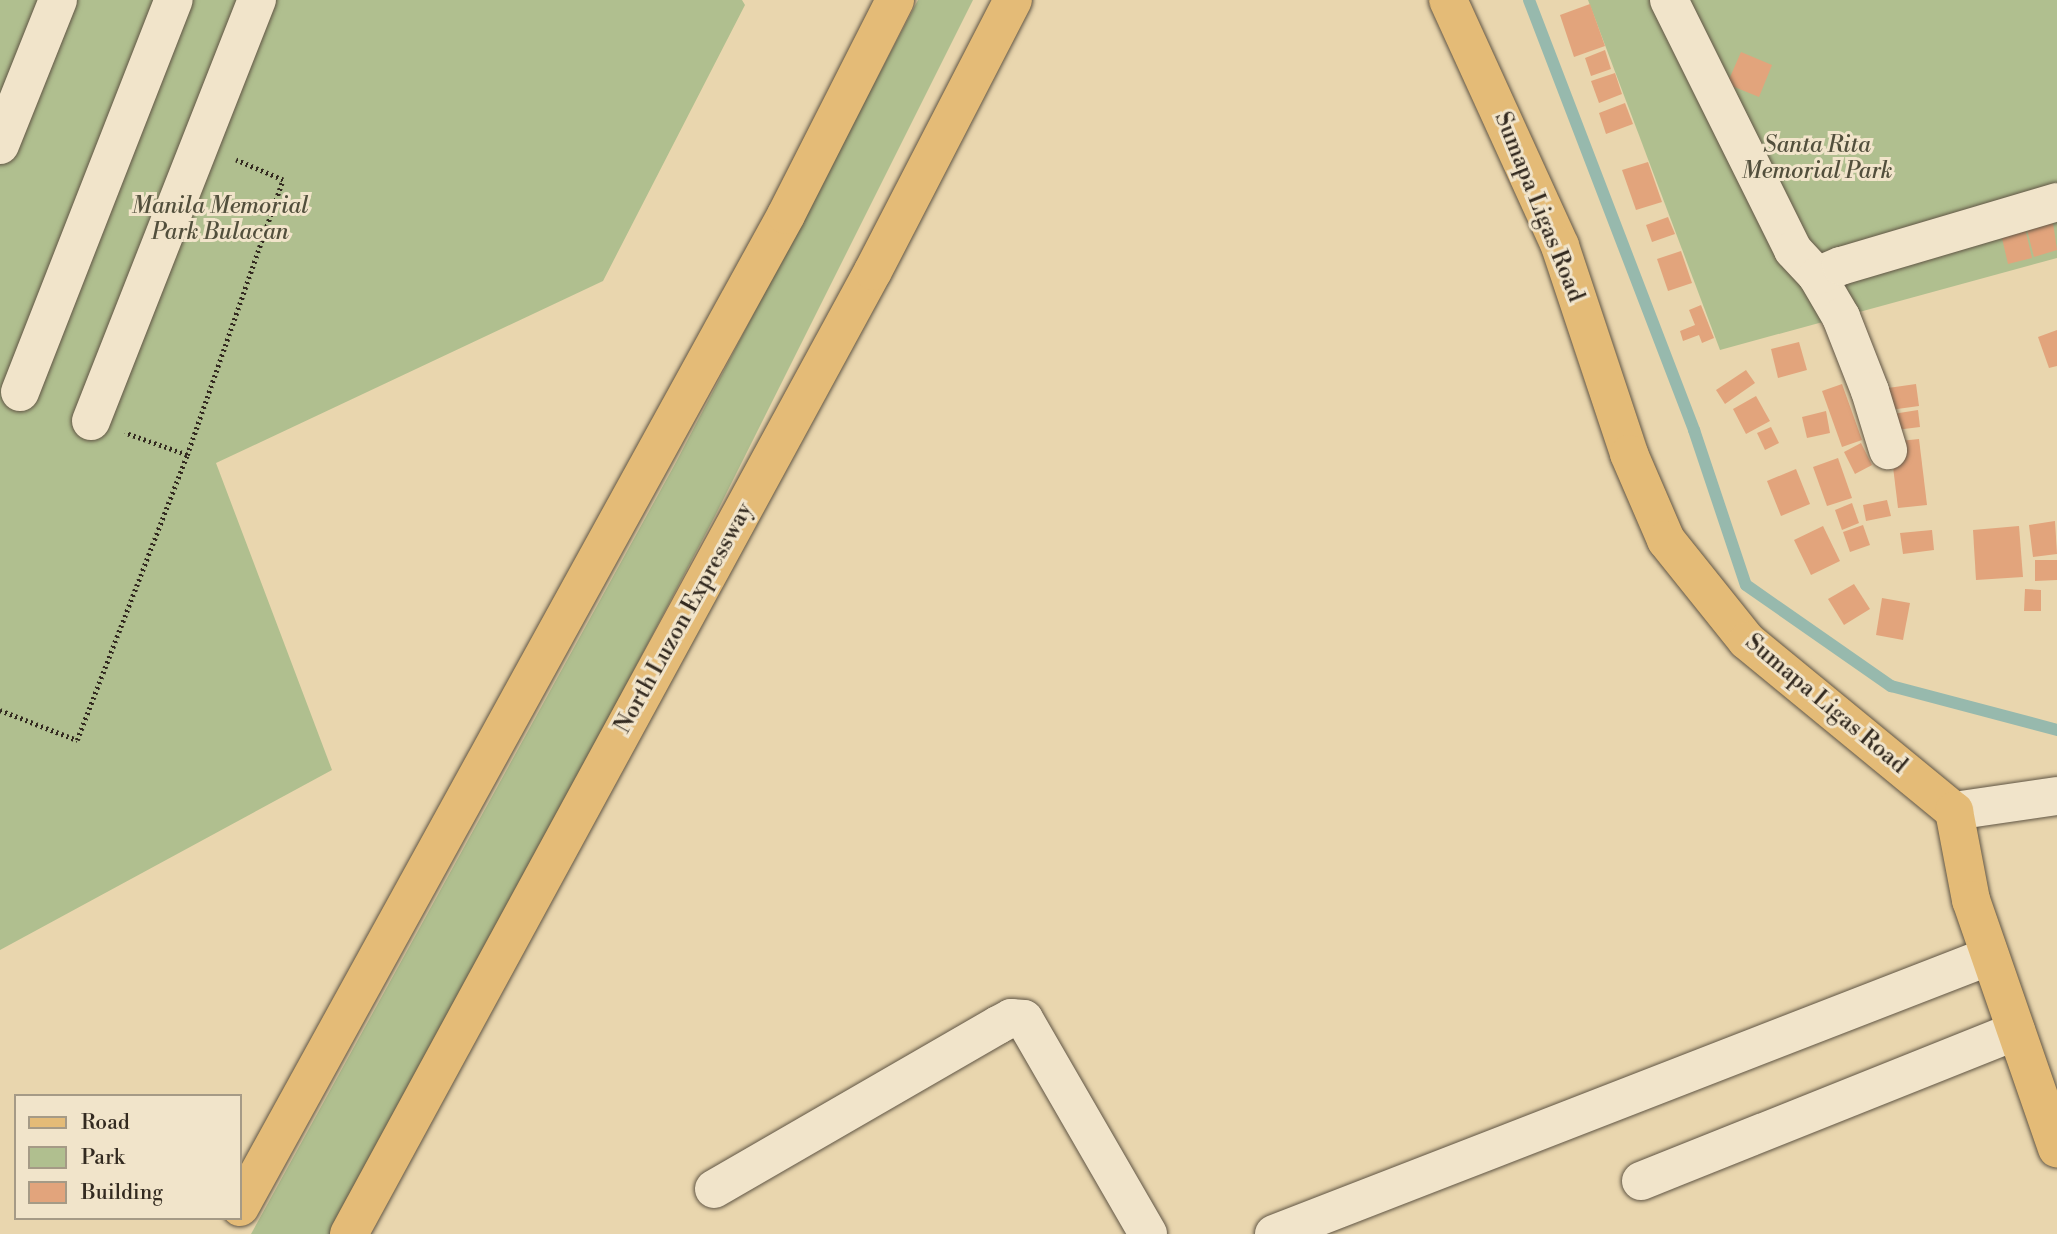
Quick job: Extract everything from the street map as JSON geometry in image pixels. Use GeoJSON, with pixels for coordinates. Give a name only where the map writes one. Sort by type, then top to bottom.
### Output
{"type":"FeatureCollection","features":[{"type":"Feature","properties":{"kind":"main road"},"geometry":{"type":"LineString","coordinates":[[242,1203],[786,215],[895,0]]}},
{"type":"Feature","properties":{"kind":"main road","name":"North Luzon Expressway"},"geometry":{"type":"LineString","coordinates":[[349,1234],[873,271],[1013,0]]}},
{"type":"Feature","properties":{"kind":"main road","name":"Sumapa Ligas Road"},"geometry":{"type":"LineString","coordinates":[[1448,0],[1560,246],[1629,454],[1666,540],[1747,641],[1954,811]]}},
{"type":"Feature","properties":{"kind":"main road"},"geometry":{"type":"LineString","coordinates":[[1954,811],[1971,900],[2057,1149]]}},
{"type":"Feature","properties":{"kind":"street"},"geometry":{"type":"LineString","coordinates":[[0,145],[58,0]]}},
{"type":"Feature","properties":{"kind":"street"},"geometry":{"type":"LineString","coordinates":[[20,392],[174,0]]}},
{"type":"Feature","properties":{"kind":"street"},"geometry":{"type":"LineString","coordinates":[[91,421],[257,0]]}},
{"type":"Feature","properties":{"kind":"street"},"geometry":{"type":"LineString","coordinates":[[1677,3],[1793,250],[1817,276],[1841,317],[1870,391],[1888,450]]}},
{"type":"Feature","properties":{"kind":"street"},"geometry":{"type":"LineString","coordinates":[[1817,276],[2057,202]]}},
{"type":"Feature","properties":{"kind":"street"},"geometry":{"type":"LineString","coordinates":[[1954,811],[2057,796]]}},
{"type":"Feature","properties":{"kind":"street"},"geometry":{"type":"LineString","coordinates":[[1274,1234],[1990,956]]}},
{"type":"Feature","properties":{"kind":"street"},"geometry":{"type":"LineString","coordinates":[[714,1189],[998,1025],[1011,1018],[1024,1019],[1148,1234]]}},
{"type":"Feature","properties":{"kind":"street"},"geometry":{"type":"LineString","coordinates":[[1641,1181],[2016,1031]]}},
{"type":"Feature","properties":{"kind":"path"},"geometry":{"type":"LineString","coordinates":[[0,710],[76,740],[187,454],[283,180],[198,145]]}},
{"type":"Feature","properties":{"kind":"path"},"geometry":{"type":"LineString","coordinates":[[91,421],[187,454]]}},
{"type":"Feature","properties":{"kind":"green space","name":"Manila Memorial Park Bulacan"},"geometry":{"type":"Polygon","coordinates":[[[0,0],[742,0],[745,5],[603,281],[216,463],[332,770],[0,950],[0,0]]]}},
{"type":"Feature","properties":{"kind":"green space"},"geometry":{"type":"Polygon","coordinates":[[[918,0],[973,0],[715,516],[357,1196],[334,1234],[251,1234],[675,464],[918,0]]]}},
{"type":"Feature","properties":{"kind":"green space","name":"Santa Rita Memorial Park"},"geometry":{"type":"Polygon","coordinates":[[[1588,0],[2057,0],[2057,258],[1720,350],[1588,0]]]}},
{"type":"Feature","properties":{"kind":"building"},"geometry":{"type":"Polygon","coordinates":[[[1590,4],[1605,46],[1574,57],[1560,15],[1590,4]]]}},
{"type":"Feature","properties":{"kind":"building"},"geometry":{"type":"Polygon","coordinates":[[[1605,50],[1611,69],[1591,76],[1585,58],[1605,50]]]}},
{"type":"Feature","properties":{"kind":"building"},"geometry":{"type":"Polygon","coordinates":[[[1741,52],[1772,65],[1759,97],[1727,84],[1741,52]]]}},
{"type":"Feature","properties":{"kind":"building"},"geometry":{"type":"Polygon","coordinates":[[[1615,73],[1622,94],[1599,103],[1591,81],[1615,73]]]}},
{"type":"Feature","properties":{"kind":"building"},"geometry":{"type":"Polygon","coordinates":[[[1625,103],[1633,124],[1606,134],[1599,113],[1625,103]]]}},
{"type":"Feature","properties":{"kind":"building"},"geometry":{"type":"Polygon","coordinates":[[[1648,162],[1662,202],[1636,210],[1622,170],[1648,162]]]}},
{"type":"Feature","properties":{"kind":"building"},"geometry":{"type":"Polygon","coordinates":[[[1668,217],[1675,234],[1652,242],[1646,225],[1668,217]]]}},
{"type":"Feature","properties":{"kind":"building"},"geometry":{"type":"Polygon","coordinates":[[[2053,223],[2057,250],[2034,257],[2027,230],[2053,223]]]}},
{"type":"Feature","properties":{"kind":"building"},"geometry":{"type":"Polygon","coordinates":[[[2025,228],[2032,258],[2008,264],[2001,234],[2025,228]]]}},
{"type":"Feature","properties":{"kind":"building"},"geometry":{"type":"Polygon","coordinates":[[[1681,251],[1692,283],[1668,291],[1657,259],[1681,251]]]}},
{"type":"Feature","properties":{"kind":"building"},"geometry":{"type":"Polygon","coordinates":[[[1701,305],[1714,338],[1702,343],[1699,335],[1683,341],[1680,331],[1695,325],[1689,310],[1701,305]]]}},
{"type":"Feature","properties":{"kind":"building"},"geometry":{"type":"Polygon","coordinates":[[[2057,330],[2057,366],[2049,368],[2038,337],[2057,330]]]}},
{"type":"Feature","properties":{"kind":"building"},"geometry":{"type":"Polygon","coordinates":[[[1799,342],[1807,370],[1778,378],[1771,349],[1799,342]]]}},
{"type":"Feature","properties":{"kind":"building"},"geometry":{"type":"Polygon","coordinates":[[[1746,370],[1755,383],[1725,404],[1716,390],[1746,370]]]}},
{"type":"Feature","properties":{"kind":"building"},"geometry":{"type":"Polygon","coordinates":[[[1842,384],[1862,440],[1842,447],[1822,391],[1842,384]]]}},
{"type":"Feature","properties":{"kind":"building"},"geometry":{"type":"Polygon","coordinates":[[[1916,384],[1919,406],[1890,410],[1888,388],[1916,384]]]}},
{"type":"Feature","properties":{"kind":"building"},"geometry":{"type":"Polygon","coordinates":[[[1756,396],[1770,421],[1746,434],[1733,409],[1756,396]]]}},
{"type":"Feature","properties":{"kind":"building"},"geometry":{"type":"Polygon","coordinates":[[[1918,410],[1920,427],[1896,430],[1893,414],[1918,410]]]}},
{"type":"Feature","properties":{"kind":"building"},"geometry":{"type":"Polygon","coordinates":[[[1826,411],[1830,433],[1807,438],[1802,417],[1826,411]]]}},
{"type":"Feature","properties":{"kind":"building"},"geometry":{"type":"Polygon","coordinates":[[[1771,427],[1779,443],[1765,450],[1757,433],[1771,427]]]}},
{"type":"Feature","properties":{"kind":"building"},"geometry":{"type":"Polygon","coordinates":[[[1919,439],[1927,505],[1898,508],[1890,442],[1919,439]]]}},
{"type":"Feature","properties":{"kind":"building"},"geometry":{"type":"Polygon","coordinates":[[[1861,443],[1872,465],[1855,474],[1844,452],[1861,443]]]}},
{"type":"Feature","properties":{"kind":"building"},"geometry":{"type":"Polygon","coordinates":[[[1838,458],[1852,498],[1827,506],[1813,467],[1838,458]]]}},
{"type":"Feature","properties":{"kind":"building"},"geometry":{"type":"Polygon","coordinates":[[[1796,469],[1810,504],[1781,516],[1767,481],[1796,469]]]}},
{"type":"Feature","properties":{"kind":"building"},"geometry":{"type":"Polygon","coordinates":[[[1887,500],[1891,516],[1866,521],[1863,505],[1887,500]]]}},
{"type":"Feature","properties":{"kind":"building"},"geometry":{"type":"Polygon","coordinates":[[[1852,503],[1859,523],[1842,530],[1835,510],[1852,503]]]}},
{"type":"Feature","properties":{"kind":"building"},"geometry":{"type":"Polygon","coordinates":[[[2055,521],[2057,554],[2033,557],[2029,525],[2055,521]]]}},
{"type":"Feature","properties":{"kind":"building"},"geometry":{"type":"Polygon","coordinates":[[[1863,525],[1870,545],[1850,552],[1843,532],[1863,525]]]}},
{"type":"Feature","properties":{"kind":"building"},"geometry":{"type":"Polygon","coordinates":[[[1823,526],[1840,561],[1811,575],[1794,540],[1823,526]]]}},
{"type":"Feature","properties":{"kind":"building"},"geometry":{"type":"Polygon","coordinates":[[[2019,526],[2023,577],[1976,580],[1973,530],[2019,526]]]}},
{"type":"Feature","properties":{"kind":"building"},"geometry":{"type":"Polygon","coordinates":[[[1932,530],[1934,550],[1903,554],[1900,533],[1932,530]]]}},
{"type":"Feature","properties":{"kind":"building"},"geometry":{"type":"Polygon","coordinates":[[[2035,560],[2057,560],[2057,580],[2035,581],[2035,560]]]}},
{"type":"Feature","properties":{"kind":"building"},"geometry":{"type":"Polygon","coordinates":[[[1854,584],[1870,609],[1844,625],[1828,599],[1854,584]]]}},
{"type":"Feature","properties":{"kind":"building"},"geometry":{"type":"Polygon","coordinates":[[[2025,589],[2041,590],[2041,611],[2024,611],[2025,589]]]}},
{"type":"Feature","properties":{"kind":"building"},"geometry":{"type":"Polygon","coordinates":[[[1882,598],[1910,603],[1903,640],[1876,635],[1882,598]]]}},
{"type":"Feature","properties":{"kind":"waterway"},"geometry":{"type":"LineString","coordinates":[[1529,0],[1694,430],[1746,585],[1891,686],[2057,730]]}}]}
